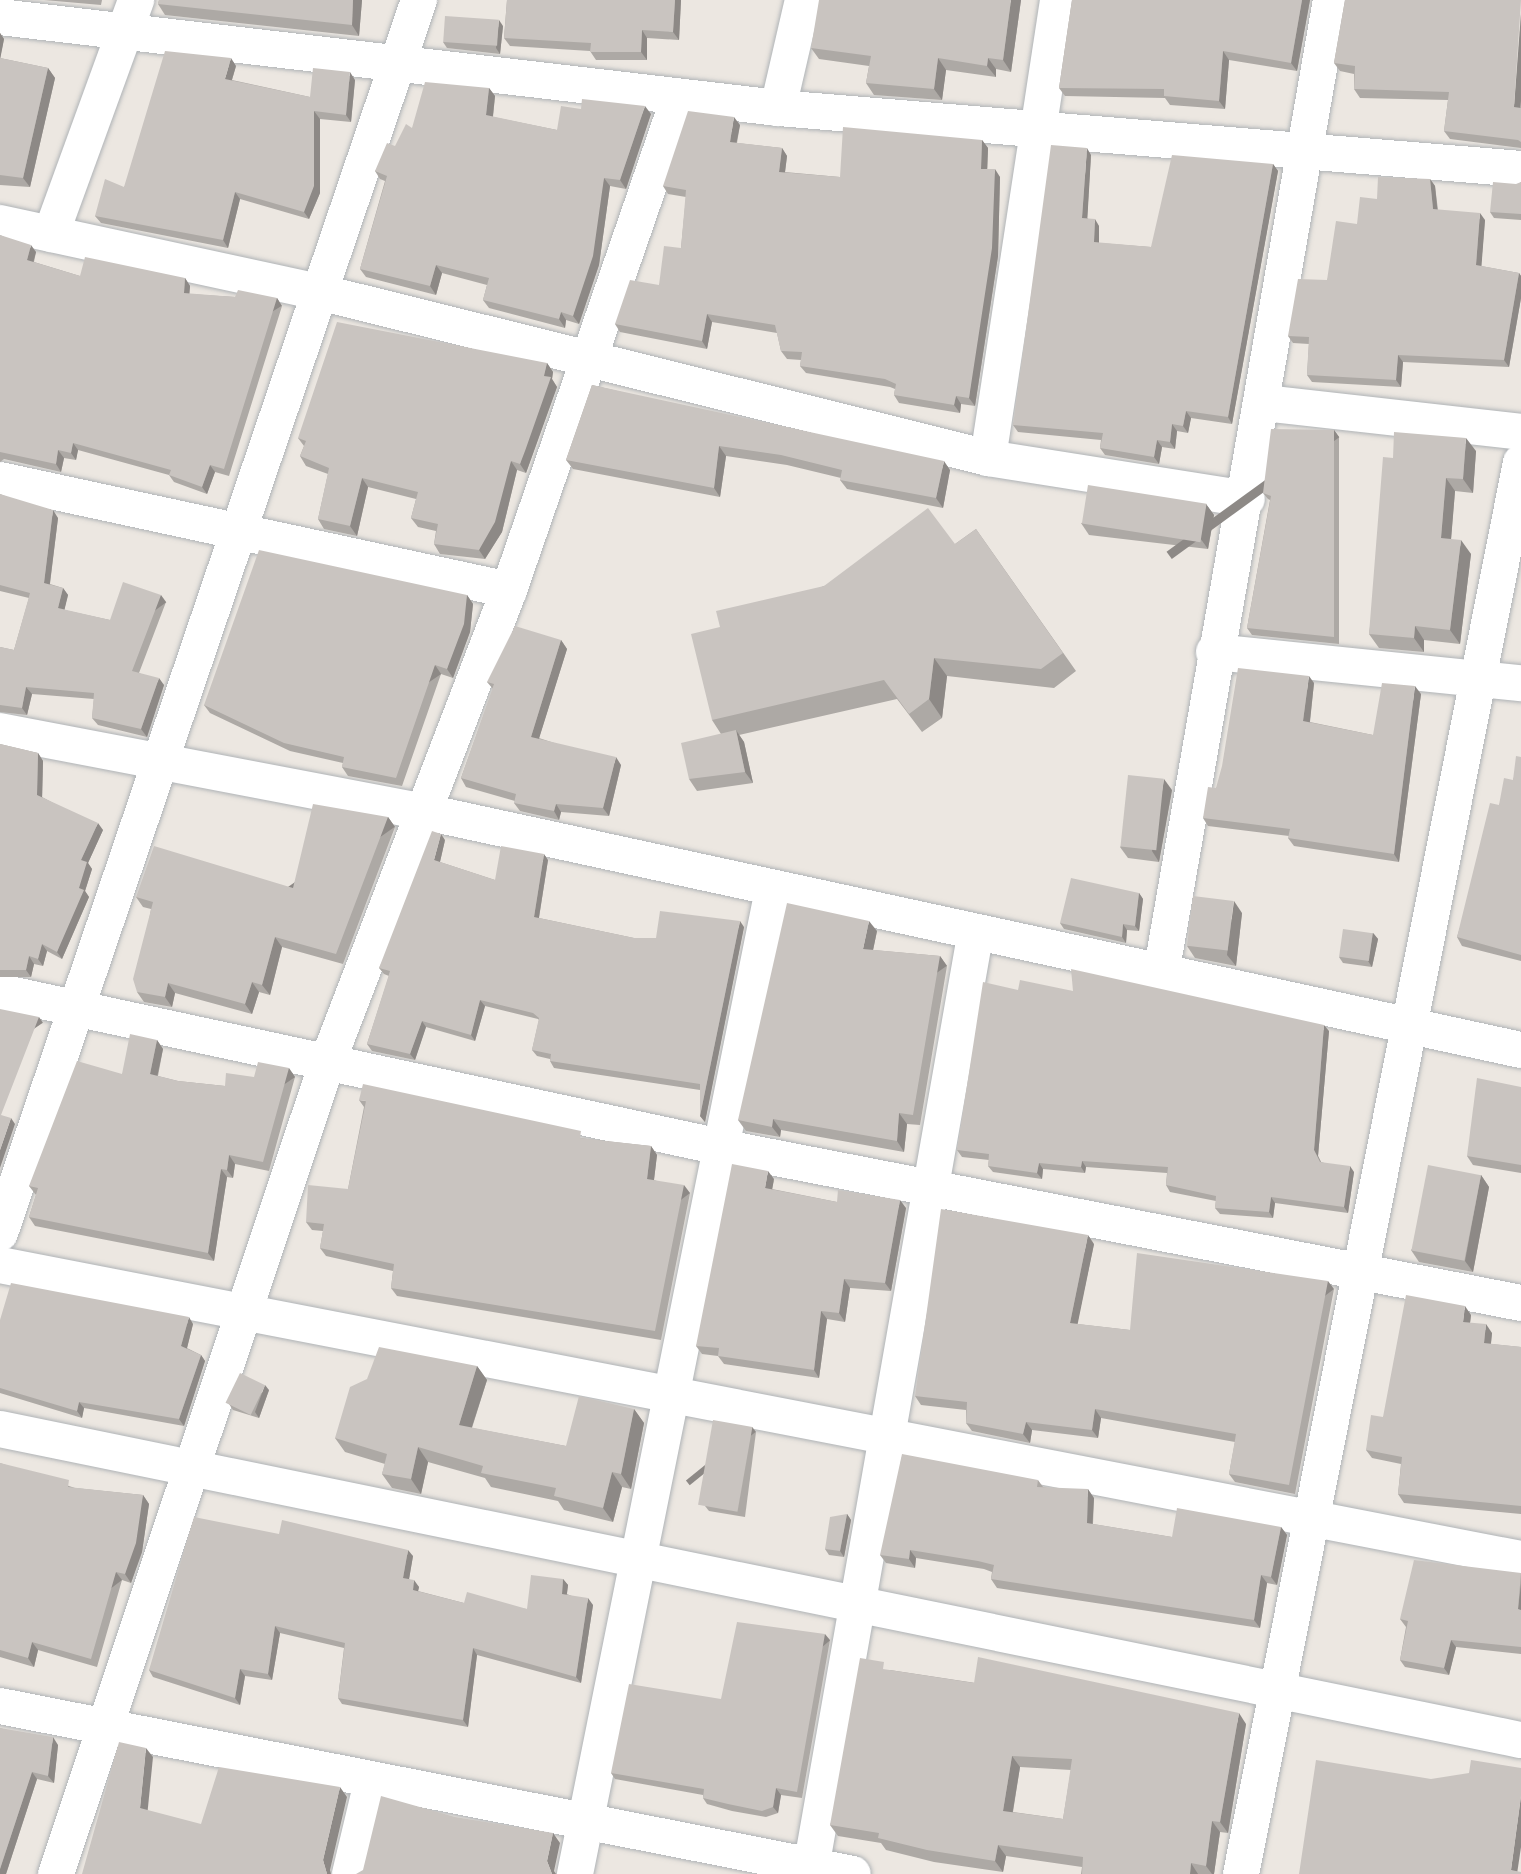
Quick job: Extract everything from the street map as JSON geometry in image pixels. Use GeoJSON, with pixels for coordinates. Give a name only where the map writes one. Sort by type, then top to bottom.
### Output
{"type":"FeatureCollection","features":[{"type":"Feature","properties":{"kind":"street"},"geometry":{"type":"LineString","coordinates":[[51,234],[136,0]]}},
{"type":"Feature","properties":{"kind":"street"},"geometry":{"type":"LineString","coordinates":[[0,1233],[237,531],[323,293],[419,0]]}},
{"type":"Feature","properties":{"kind":"street"},"geometry":{"type":"LineString","coordinates":[[778,108],[803,0]]}},
{"type":"Feature","properties":{"kind":"street"},"geometry":{"type":"LineString","coordinates":[[988,458],[1058,0]]}},
{"type":"Feature","properties":{"kind":"street"},"geometry":{"type":"LineString","coordinates":[[1161,974],[1214,652],[1264,403],[1331,0]]}},
{"type":"Feature","properties":{"kind":"street"},"geometry":{"type":"LineString","coordinates":[[0,17],[122,36],[778,108],[1304,148],[1521,169]]}},
{"type":"Feature","properties":{"kind":"street"},"geometry":{"type":"LineString","coordinates":[[56,1874],[103,1726],[192,1469],[242,1309],[326,1066],[421,811],[509,590],[679,98]]}},
{"type":"Feature","properties":{"kind":"street"},"geometry":{"type":"LineString","coordinates":[[0,223],[323,293],[988,458],[1247,499]]}},
{"type":"Feature","properties":{"kind":"street"},"geometry":{"type":"LineString","coordinates":[[1264,403],[1521,432]]}},
{"type":"Feature","properties":{"kind":"street"},"geometry":{"type":"LineString","coordinates":[[1241,1874],[1521,462]]}},
{"type":"Feature","properties":{"kind":"street"},"geometry":{"type":"LineString","coordinates":[[0,480],[509,590]]}},
{"type":"Feature","properties":{"kind":"street"},"geometry":{"type":"LineString","coordinates":[[1214,652],[1521,683]]}},
{"type":"Feature","properties":{"kind":"street"},"geometry":{"type":"LineString","coordinates":[[0,731],[160,765],[421,811],[975,936],[1409,1030],[1521,1050]]}},
{"type":"Feature","properties":{"kind":"street"},"geometry":{"type":"LineString","coordinates":[[575,1874],[633,1562],[725,1148],[773,889]]}},
{"type":"Feature","properties":{"kind":"street"},"geometry":{"type":"LineString","coordinates":[[810,1869],[892,1432],[975,936]]}},
{"type":"Feature","properties":{"kind":"street"},"geometry":{"type":"LineString","coordinates":[[0,992],[326,1066],[725,1148],[1521,1303]]}},
{"type":"Feature","properties":{"kind":"street"},"geometry":{"type":"LineString","coordinates":[[0,1265],[892,1432],[1521,1559]]}},
{"type":"Feature","properties":{"kind":"street"},"geometry":{"type":"LineString","coordinates":[[0,1429],[633,1562],[860,1603],[1278,1694],[1521,1740]]}},
{"type":"Feature","properties":{"kind":"street"},"geometry":{"type":"LineString","coordinates":[[0,1706],[372,1782],[585,1818],[810,1869],[853,1874]]}},
{"type":"Feature","properties":{"kind":"street"},"geometry":{"type":"LineString","coordinates":[[350,1874],[372,1782]]}},
{"type":"Feature","properties":{"kind":"building"},"geometry":{"type":"Polygon","coordinates":[[[159,0],[353,0],[352,25],[158,4],[159,0]]]}},
{"type":"Feature","properties":{"kind":"building"},"geometry":{"type":"Polygon","coordinates":[[[507,0],[675,0],[673,32],[642,30],[641,52],[590,52],[591,43],[504,38],[507,0]]]}},
{"type":"Feature","properties":{"kind":"building"},"geometry":{"type":"Polygon","coordinates":[[[819,0],[1011,0],[1003,60],[988,58],[987,66],[938,58],[934,89],[866,83],[871,56],[811,48],[819,0]]]}},
{"type":"Feature","properties":{"kind":"building"},"geometry":{"type":"Polygon","coordinates":[[[1072,0],[1302,0],[1291,63],[1223,51],[1219,101],[1164,96],[1164,89],[1059,88],[1072,0]]]}},
{"type":"Feature","properties":{"kind":"building"},"geometry":{"type":"Polygon","coordinates":[[[1345,0],[1521,0],[1514,107],[1521,108],[1521,142],[1444,131],[1449,92],[1354,89],[1355,66],[1334,63],[1345,0]]]}},
{"type":"Feature","properties":{"kind":"building"},"geometry":{"type":"Polygon","coordinates":[[[445,16],[499,20],[497,46],[443,42],[445,16]]]}},
{"type":"Feature","properties":{"kind":"building"},"geometry":{"type":"Polygon","coordinates":[[[165,51],[231,58],[225,79],[310,97],[313,68],[350,72],[346,115],[314,111],[314,186],[304,212],[235,192],[223,240],[95,216],[105,179],[124,187],[165,51]]]}},
{"type":"Feature","properties":{"kind":"building"},"geometry":{"type":"Polygon","coordinates":[[[0,58],[48,68],[23,178],[0,175],[0,58]]]}},
{"type":"Feature","properties":{"kind":"building"},"geometry":{"type":"Polygon","coordinates":[[[425,82],[489,88],[486,115],[557,130],[561,106],[581,109],[582,99],[645,106],[620,180],[604,178],[593,256],[573,316],[561,312],[559,319],[483,300],[489,278],[436,265],[430,286],[360,269],[387,176],[375,171],[387,143],[395,146],[406,124],[412,128],[425,82]]]}},
{"type":"Feature","properties":{"kind":"building"},"geometry":{"type":"Polygon","coordinates":[[[688,111],[734,117],[730,142],[782,148],[779,172],[840,177],[843,127],[982,140],[981,169],[995,169],[992,248],[969,398],[956,396],[954,405],[894,395],[896,384],[885,379],[800,366],[802,352],[781,351],[775,325],[707,314],[702,341],[615,324],[630,280],[659,285],[664,246],[681,248],[686,190],[663,186],[688,111]]]}},
{"type":"Feature","properties":{"kind":"building"},"geometry":{"type":"Polygon","coordinates":[[[1051,145],[1087,148],[1082,218],[1095,219],[1094,242],[1151,247],[1172,155],[1273,164],[1228,417],[1186,411],[1183,426],[1172,424],[1170,442],[1157,440],[1154,457],[1100,448],[1103,433],[1013,425],[1051,145]]]}},
{"type":"Feature","properties":{"kind":"building"},"geometry":{"type":"Polygon","coordinates":[[[1378,177],[1430,179],[1433,209],[1480,213],[1476,265],[1519,273],[1504,360],[1398,355],[1396,380],[1307,375],[1309,337],[1288,336],[1298,279],[1327,280],[1336,221],[1357,224],[1360,197],[1377,199],[1378,177]]]}},
{"type":"Feature","properties":{"kind":"building"},"geometry":{"type":"Polygon","coordinates":[[[1493,182],[1521,182],[1521,214],[1490,212],[1493,182]]]}},
{"type":"Feature","properties":{"kind":"building"},"geometry":{"type":"Polygon","coordinates":[[[0,235],[31,245],[27,260],[80,276],[85,257],[185,278],[184,293],[235,297],[238,290],[277,298],[224,469],[210,465],[202,487],[169,475],[171,470],[73,443],[71,453],[58,450],[56,464],[0,452],[0,235]]]}},
{"type":"Feature","properties":{"kind":"building"},"geometry":{"type":"Polygon","coordinates":[[[337,322],[547,363],[544,376],[551,377],[525,451],[520,464],[511,461],[495,522],[479,550],[434,544],[438,524],[411,518],[418,492],[362,478],[350,526],[318,519],[329,468],[300,456],[306,441],[298,438],[337,322]]]}},
{"type":"Feature","properties":{"kind":"building"},"geometry":{"type":"Polygon","coordinates":[[[592,385],[944,461],[936,498],[840,480],[842,470],[781,455],[719,446],[714,488],[566,460],[592,385]]]}},
{"type":"Feature","properties":{"kind":"building"},"geometry":{"type":"Polygon","coordinates":[[[1271,429],[1334,430],[1334,637],[1247,628],[1271,496],[1263,493],[1271,429]]]}},
{"type":"Feature","properties":{"kind":"building"},"geometry":{"type":"Polygon","coordinates":[[[1394,432],[1466,438],[1463,479],[1446,478],[1441,538],[1461,540],[1450,630],[1415,626],[1414,638],[1369,634],[1383,457],[1393,458],[1394,432]]]}},
{"type":"Feature","properties":{"kind":"building"},"geometry":{"type":"Polygon","coordinates":[[[1088,485],[1207,504],[1200,542],[1082,524],[1088,485]]]}},
{"type":"Feature","properties":{"kind":"building"},"geometry":{"type":"Polygon","coordinates":[[[0,494],[53,510],[44,583],[63,588],[58,608],[110,620],[123,582],[161,595],[132,671],[159,678],[141,729],[92,718],[94,693],[26,687],[22,708],[0,705],[0,647],[14,650],[30,593],[0,585],[0,494]]]}},
{"type":"Feature","properties":{"kind":"building"},"geometry":{"type":"Polygon","coordinates":[[[928,508],[955,544],[976,529],[1063,653],[1041,669],[934,658],[929,699],[909,714],[884,680],[712,720],[691,634],[720,627],[716,611],[824,586],[928,508]]]}},
{"type":"Feature","properties":{"kind":"building"},"geometry":{"type":"Polygon","coordinates":[[[259,550],[467,595],[464,624],[447,669],[435,665],[396,778],[342,767],[344,757],[284,743],[204,705],[259,550]]]}},
{"type":"Feature","properties":{"kind":"building"},"geometry":{"type":"Polygon","coordinates":[[[515,626],[561,640],[531,737],[616,757],[603,808],[556,804],[554,811],[514,803],[516,794],[461,778],[494,684],[487,682],[515,626]]]}},
{"type":"Feature","properties":{"kind":"building"},"geometry":{"type":"Polygon","coordinates":[[[1238,668],[1309,676],[1303,721],[1373,735],[1382,683],[1415,686],[1394,854],[1288,838],[1290,829],[1203,818],[1208,787],[1216,788],[1222,766],[1238,668]]]}},
{"type":"Feature","properties":{"kind":"building"},"geometry":{"type":"Polygon","coordinates":[[[736,730],[745,772],[689,779],[681,743],[736,730]]]}},
{"type":"Feature","properties":{"kind":"building"},"geometry":{"type":"Polygon","coordinates":[[[0,744],[38,753],[37,795],[98,823],[81,860],[87,862],[79,888],[84,890],[57,952],[42,944],[38,959],[29,956],[26,970],[0,970],[0,744]]]}},
{"type":"Feature","properties":{"kind":"building"},"geometry":{"type":"Polygon","coordinates":[[[1516,756],[1521,757],[1521,955],[1457,937],[1490,803],[1499,805],[1504,778],[1513,780],[1516,756]]]}},
{"type":"Feature","properties":{"kind":"building"},"geometry":{"type":"Polygon","coordinates":[[[1128,775],[1164,779],[1156,850],[1120,847],[1128,775]]]}},
{"type":"Feature","properties":{"kind":"building"},"geometry":{"type":"Polygon","coordinates":[[[313,804],[388,817],[336,954],[275,937],[262,985],[252,982],[245,1004],[168,983],[165,997],[137,992],[133,979],[153,902],[136,897],[154,846],[293,888],[313,804]]]}},
{"type":"Feature","properties":{"kind":"building"},"geometry":{"type":"Polygon","coordinates":[[[432,831],[441,834],[434,860],[495,880],[501,846],[544,854],[534,917],[634,938],[656,938],[660,911],[740,921],[700,1116],[700,1084],[550,1061],[551,1054],[532,1050],[539,1018],[533,1013],[480,1000],[471,1035],[422,1021],[410,1054],[367,1044],[390,971],[379,968],[432,831]]]}},
{"type":"Feature","properties":{"kind":"building"},"geometry":{"type":"Polygon","coordinates":[[[1071,878],[1139,893],[1135,926],[1123,924],[1122,937],[1060,923],[1071,878]]]}},
{"type":"Feature","properties":{"kind":"building"},"geometry":{"type":"Polygon","coordinates":[[[1193,896],[1234,901],[1228,951],[1187,946],[1193,896]]]}},
{"type":"Feature","properties":{"kind":"building"},"geometry":{"type":"Polygon","coordinates":[[[787,903],[869,921],[863,949],[940,956],[913,1115],[899,1113],[897,1141],[773,1119],[772,1127],[738,1120],[787,903]]]}},
{"type":"Feature","properties":{"kind":"building"},"geometry":{"type":"Polygon","coordinates":[[[1343,929],[1373,933],[1369,961],[1339,957],[1343,929]]]}},
{"type":"Feature","properties":{"kind":"building"},"geometry":{"type":"Polygon","coordinates":[[[1071,969],[1324,1025],[1314,1150],[1320,1162],[1350,1166],[1344,1207],[1271,1197],[1269,1212],[1215,1208],[1216,1196],[1166,1185],[1168,1167],[1082,1161],[1081,1167],[1039,1163],[1037,1173],[988,1166],[989,1154],[957,1150],[983,982],[1018,990],[1020,980],[1073,991],[1071,969]]]}},
{"type":"Feature","properties":{"kind":"building"},"geometry":{"type":"Polygon","coordinates":[[[0,1009],[39,1017],[1,1115],[11,1118],[0,1150],[0,1009]]]}},
{"type":"Feature","properties":{"kind":"building"},"geometry":{"type":"Polygon","coordinates":[[[130,1034],[157,1040],[150,1074],[178,1081],[225,1086],[226,1073],[254,1077],[258,1062],[289,1068],[263,1162],[229,1155],[227,1170],[221,1169],[208,1253],[29,1217],[38,1188],[29,1186],[77,1061],[122,1074],[130,1034]]]}},
{"type":"Feature","properties":{"kind":"building"},"geometry":{"type":"Polygon","coordinates":[[[1477,1078],[1521,1087],[1521,1165],[1467,1156],[1477,1078]]]}},
{"type":"Feature","properties":{"kind":"building"},"geometry":{"type":"Polygon","coordinates":[[[363,1084],[581,1131],[580,1138],[651,1146],[647,1179],[684,1185],[655,1331],[391,1288],[394,1264],[320,1248],[324,1224],[306,1222],[308,1185],[348,1189],[366,1101],[359,1100],[363,1084]]]}},
{"type":"Feature","properties":{"kind":"building"},"geometry":{"type":"Polygon","coordinates":[[[732,1164],[768,1171],[765,1188],[837,1202],[838,1190],[900,1200],[885,1283],[844,1279],[839,1313],[821,1311],[814,1370],[718,1356],[719,1348],[696,1346],[732,1164]]]}},
{"type":"Feature","properties":{"kind":"building"},"geometry":{"type":"Polygon","coordinates":[[[1428,1165],[1481,1175],[1464,1261],[1411,1250],[1428,1165]]]}},
{"type":"Feature","properties":{"kind":"building"},"geometry":{"type":"Polygon","coordinates":[[[941,1209],[1088,1235],[1070,1323],[1130,1330],[1137,1253],[1328,1281],[1289,1485],[1229,1474],[1236,1434],[1095,1409],[1092,1430],[1026,1422],[1023,1434],[966,1423],[967,1402],[915,1396],[941,1209]]]}},
{"type":"Feature","properties":{"kind":"building"},"geometry":{"type":"Polygon","coordinates":[[[11,1283],[189,1317],[181,1346],[201,1355],[179,1419],[79,1402],[77,1411],[0,1388],[0,1320],[11,1283]]]}},
{"type":"Feature","properties":{"kind":"building"},"geometry":{"type":"Polygon","coordinates":[[[1406,1295],[1465,1306],[1463,1322],[1486,1324],[1484,1343],[1521,1347],[1521,1506],[1398,1494],[1402,1457],[1366,1450],[1371,1415],[1383,1417],[1406,1295]]]}},
{"type":"Feature","properties":{"kind":"building"},"geometry":{"type":"Polygon","coordinates":[[[379,1347],[477,1366],[459,1425],[566,1446],[579,1396],[634,1409],[621,1474],[612,1472],[603,1508],[554,1496],[556,1488],[481,1473],[483,1466],[418,1447],[411,1479],[382,1474],[387,1454],[335,1438],[350,1387],[367,1379],[379,1347]]]}},
{"type":"Feature","properties":{"kind":"building"},"geometry":{"type":"Polygon","coordinates":[[[240,1373],[265,1385],[251,1415],[226,1403],[240,1373]]]}},
{"type":"Feature","properties":{"kind":"building"},"geometry":{"type":"Polygon","coordinates":[[[713,1420],[752,1427],[737,1512],[698,1505],[713,1420]]]}},
{"type":"Feature","properties":{"kind":"building"},"geometry":{"type":"Polygon","coordinates":[[[902,1454],[1038,1480],[1037,1487],[1088,1489],[1087,1523],[1172,1537],[1177,1508],[1281,1527],[1271,1577],[1261,1575],[1254,1620],[991,1579],[994,1565],[978,1561],[910,1550],[909,1559],[880,1555],[902,1454]]]}},
{"type":"Feature","properties":{"kind":"building"},"geometry":{"type":"Polygon","coordinates":[[[0,1463],[69,1480],[68,1487],[143,1495],[136,1543],[125,1574],[116,1572],[91,1659],[32,1642],[28,1658],[0,1650],[0,1463]]]}},
{"type":"Feature","properties":{"kind":"building"},"geometry":{"type":"Polygon","coordinates":[[[847,1514],[840,1551],[825,1549],[830,1517],[847,1514]]]}},
{"type":"Feature","properties":{"kind":"building"},"geometry":{"type":"Polygon","coordinates":[[[194,1517],[279,1534],[282,1520],[408,1550],[403,1578],[414,1580],[413,1590],[464,1603],[467,1592],[527,1609],[531,1575],[563,1579],[562,1594],[588,1598],[576,1677],[473,1648],[463,1720],[338,1698],[345,1643],[275,1626],[268,1674],[240,1669],[235,1698],[149,1670],[194,1517]]]}},
{"type":"Feature","properties":{"kind":"building"},"geometry":{"type":"Polygon","coordinates":[[[1414,1560],[1521,1573],[1518,1609],[1521,1610],[1521,1647],[1451,1640],[1444,1668],[1400,1660],[1408,1621],[1400,1619],[1414,1560]]]}},
{"type":"Feature","properties":{"kind":"building"},"geometry":{"type":"Polygon","coordinates":[[[737,1622],[825,1634],[797,1792],[776,1788],[773,1807],[762,1811],[703,1798],[704,1789],[611,1773],[629,1684],[721,1699],[737,1622]]]}},
{"type":"Feature","properties":{"kind":"building"},"geometry":{"type":"Polygon","coordinates":[[[978,1657],[1239,1713],[1220,1822],[1212,1821],[1206,1866],[1191,1863],[1190,1874],[1082,1874],[1083,1857],[998,1845],[995,1861],[927,1850],[878,1838],[879,1833],[830,1825],[860,1658],[884,1662],[883,1669],[974,1683],[978,1657]],[[1012,1756],[1003,1811],[1063,1819],[1072,1759],[1012,1756]]]}},
{"type":"Feature","properties":{"kind":"building"},"geometry":{"type":"Polygon","coordinates":[[[0,1728],[53,1737],[48,1776],[32,1772],[0,1869],[0,1728]]]}},
{"type":"Feature","properties":{"kind":"building"},"geometry":{"type":"Polygon","coordinates":[[[119,1742],[146,1748],[140,1808],[201,1824],[219,1767],[340,1787],[323,1860],[327,1874],[82,1874],[119,1742]]]}},
{"type":"Feature","properties":{"kind":"building"},"geometry":{"type":"Polygon","coordinates":[[[1316,1760],[1431,1779],[1469,1773],[1471,1760],[1521,1768],[1521,1796],[1511,1870],[1521,1874],[1299,1874],[1316,1760]]]}},
{"type":"Feature","properties":{"kind":"building"},"geometry":{"type":"Polygon","coordinates":[[[381,1796],[455,1817],[553,1833],[547,1861],[552,1874],[356,1874],[363,1870],[381,1796]]]}}]}
